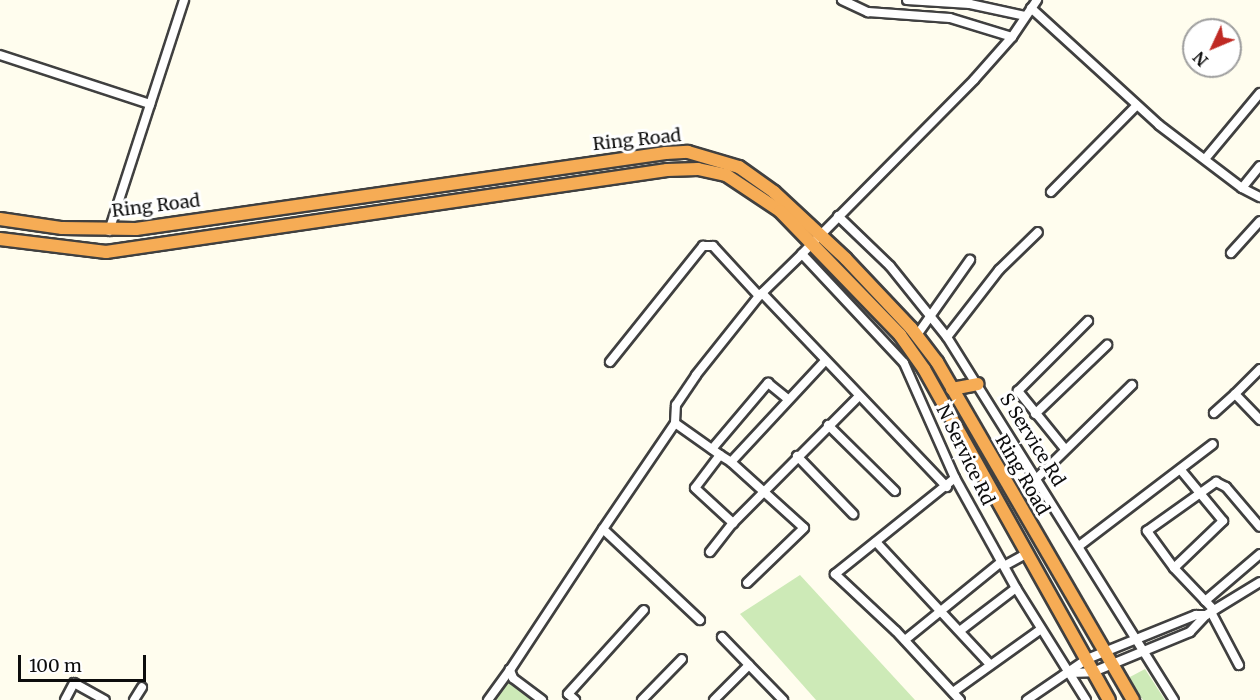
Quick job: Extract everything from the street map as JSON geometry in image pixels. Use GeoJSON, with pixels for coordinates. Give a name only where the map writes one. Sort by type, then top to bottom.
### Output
{"type":"FeatureCollection","features":[{"type":"Feature","properties":{"kind":"highway","name":"Ring Road"},"geometry":{"type":"LineString","coordinates":[[0,219],[109,231],[688,152],[740,167],[774,192],[900,335],[924,369],[1026,554],[1088,659],[1093,672]]}},
{"type":"Feature","properties":{"kind":"highway","name":"Ring Road"},"geometry":{"type":"LineString","coordinates":[[0,239],[106,252],[698,169],[726,175],[780,211],[816,239],[917,335],[952,389],[1106,651],[1111,665]]}},
{"type":"Feature","properties":{"kind":"highway"},"geometry":{"type":"LineString","coordinates":[[952,389],[978,384]]}},
{"type":"Feature","properties":{"kind":"highway"},"geometry":{"type":"LineString","coordinates":[[1111,665],[1133,700]]}},
{"type":"Feature","properties":{"kind":"highway"},"geometry":{"type":"LineString","coordinates":[[1093,672],[1109,700]]}},
{"type":"Feature","properties":{"kind":"street"},"geometry":{"type":"LineString","coordinates":[[109,231],[184,0]]}},
{"type":"Feature","properties":{"kind":"street"},"geometry":{"type":"LineString","coordinates":[[842,0],[868,12],[950,18],[1012,37]]}},
{"type":"Feature","properties":{"kind":"street"},"geometry":{"type":"LineString","coordinates":[[907,0],[970,4],[1028,12],[1137,105],[1242,188],[1260,197]]}},
{"type":"Feature","properties":{"kind":"street"},"geometry":{"type":"LineString","coordinates":[[488,700],[675,423],[676,405],[696,375],[761,294],[1012,37],[1036,0]]}},
{"type":"Feature","properties":{"kind":"street"},"geometry":{"type":"LineString","coordinates":[[0,55],[150,104]]}},
{"type":"Feature","properties":{"kind":"street"},"geometry":{"type":"LineString","coordinates":[[1205,159],[1260,93]]}},
{"type":"Feature","properties":{"kind":"street"},"geometry":{"type":"LineString","coordinates":[[1051,192],[1137,105]]}},
{"type":"Feature","properties":{"kind":"street"},"geometry":{"type":"LineString","coordinates":[[1242,188],[1260,166]]}},
{"type":"Feature","properties":{"kind":"street","name":"S Service Rd"},"geometry":{"type":"LineString","coordinates":[[838,216],[890,266],[947,337],[1079,546],[1142,653],[1174,700]]}},
{"type":"Feature","properties":{"kind":"street"},"geometry":{"type":"LineString","coordinates":[[1231,253],[1260,221]]}},
{"type":"Feature","properties":{"kind":"street"},"geometry":{"type":"LineString","coordinates":[[947,337],[999,270],[1038,232]]}},
{"type":"Feature","properties":{"kind":"street"},"geometry":{"type":"LineString","coordinates":[[610,362],[703,246],[713,246],[947,487]]}},
{"type":"Feature","properties":{"kind":"street","name":"N Service Rd"},"geometry":{"type":"LineString","coordinates":[[802,254],[904,363],[955,478],[1016,588],[1086,700]]}},
{"type":"Feature","properties":{"kind":"street"},"geometry":{"type":"LineString","coordinates":[[917,335],[970,260]]}},
{"type":"Feature","properties":{"kind":"street"},"geometry":{"type":"LineString","coordinates":[[1065,449],[1035,414],[1019,388],[1088,321]]}},
{"type":"Feature","properties":{"kind":"street"},"geometry":{"type":"LineString","coordinates":[[1035,414],[1107,345]]}},
{"type":"Feature","properties":{"kind":"street"},"geometry":{"type":"LineString","coordinates":[[731,462],[825,361]]}},
{"type":"Feature","properties":{"kind":"street"},"geometry":{"type":"LineString","coordinates":[[1214,413],[1260,369]]}},
{"type":"Feature","properties":{"kind":"street"},"geometry":{"type":"LineString","coordinates":[[712,449],[768,383],[788,399]]}},
{"type":"Feature","properties":{"kind":"street"},"geometry":{"type":"LineString","coordinates":[[1037,478],[1132,385]]}},
{"type":"Feature","properties":{"kind":"street"},"geometry":{"type":"LineString","coordinates":[[1235,394],[1260,420]]}},
{"type":"Feature","properties":{"kind":"street"},"geometry":{"type":"LineString","coordinates":[[710,552],[764,490],[859,396]]}},
{"type":"Feature","properties":{"kind":"street"},"geometry":{"type":"LineString","coordinates":[[675,423],[731,462],[804,528],[747,583]]}},
{"type":"Feature","properties":{"kind":"street"},"geometry":{"type":"LineString","coordinates":[[828,425],[895,491]]}},
{"type":"Feature","properties":{"kind":"street"},"geometry":{"type":"LineString","coordinates":[[1079,546],[1213,444]]}},
{"type":"Feature","properties":{"kind":"street"},"geometry":{"type":"LineString","coordinates":[[720,455],[695,488],[733,523]]}},
{"type":"Feature","properties":{"kind":"street"},"geometry":{"type":"LineString","coordinates":[[797,456],[853,514]]}},
{"type":"Feature","properties":{"kind":"street"},"geometry":{"type":"LineString","coordinates":[[1174,568],[1222,525],[1221,518],[1198,495],[1180,470]]}},
{"type":"Feature","properties":{"kind":"street"},"geometry":{"type":"LineString","coordinates":[[955,478],[947,487],[834,574],[905,640],[960,700]]}},
{"type":"Feature","properties":{"kind":"street"},"geometry":{"type":"LineString","coordinates":[[1239,665],[1205,601],[1174,568],[1147,531],[1198,495],[1220,483],[1260,526]]}},
{"type":"Feature","properties":{"kind":"street"},"geometry":{"type":"LineString","coordinates":[[603,529],[700,620]]}},
{"type":"Feature","properties":{"kind":"street"},"geometry":{"type":"LineString","coordinates":[[876,542],[961,630],[989,663]]}},
{"type":"Feature","properties":{"kind":"street"},"geometry":{"type":"LineString","coordinates":[[905,640],[941,609],[1003,564],[1026,554]]}},
{"type":"Feature","properties":{"kind":"street"},"geometry":{"type":"LineString","coordinates":[[1205,601],[1260,554]]}},
{"type":"Feature","properties":{"kind":"street"},"geometry":{"type":"LineString","coordinates":[[1070,673],[1093,672],[1142,653],[1195,628],[1210,612],[1260,582]]}},
{"type":"Feature","properties":{"kind":"street"},"geometry":{"type":"LineString","coordinates":[[961,630],[1016,588]]}},
{"type":"Feature","properties":{"kind":"street"},"geometry":{"type":"LineString","coordinates":[[568,698],[644,610]]}},
{"type":"Feature","properties":{"kind":"street"},"geometry":{"type":"LineString","coordinates":[[1027,700],[1088,659],[1196,615],[1210,612]]}},
{"type":"Feature","properties":{"kind":"street"},"geometry":{"type":"LineString","coordinates":[[952,692],[989,663],[1041,629]]}},
{"type":"Feature","properties":{"kind":"street"},"geometry":{"type":"LineString","coordinates":[[722,638],[783,700]]}},
{"type":"Feature","properties":{"kind":"street"},"geometry":{"type":"LineString","coordinates":[[642,700],[682,659]]}},
{"type":"Feature","properties":{"kind":"street"},"geometry":{"type":"LineString","coordinates":[[714,700],[749,664]]}},
{"type":"Feature","properties":{"kind":"street"},"geometry":{"type":"LineString","coordinates":[[510,670],[513,678],[542,700]]}},
{"type":"Feature","properties":{"kind":"street"},"geometry":{"type":"LineString","coordinates":[[65,700],[74,683],[105,700]]}},
{"type":"Feature","properties":{"kind":"street"},"geometry":{"type":"LineString","coordinates":[[134,700],[142,687]]}},
{"type":"Feature","properties":{"kind":"green space"},"geometry":{"type":"Polygon","coordinates":[[[800,575],[915,700],[816,700],[740,614],[800,575]]]}},
{"type":"Feature","properties":{"kind":"green space"},"geometry":{"type":"Polygon","coordinates":[[[1145,669],[1165,700],[1143,700],[1128,678],[1145,669]]]}},
{"type":"Feature","properties":{"kind":"green space"},"geometry":{"type":"Polygon","coordinates":[[[508,677],[537,700],[493,700],[508,677]]]}}]}
